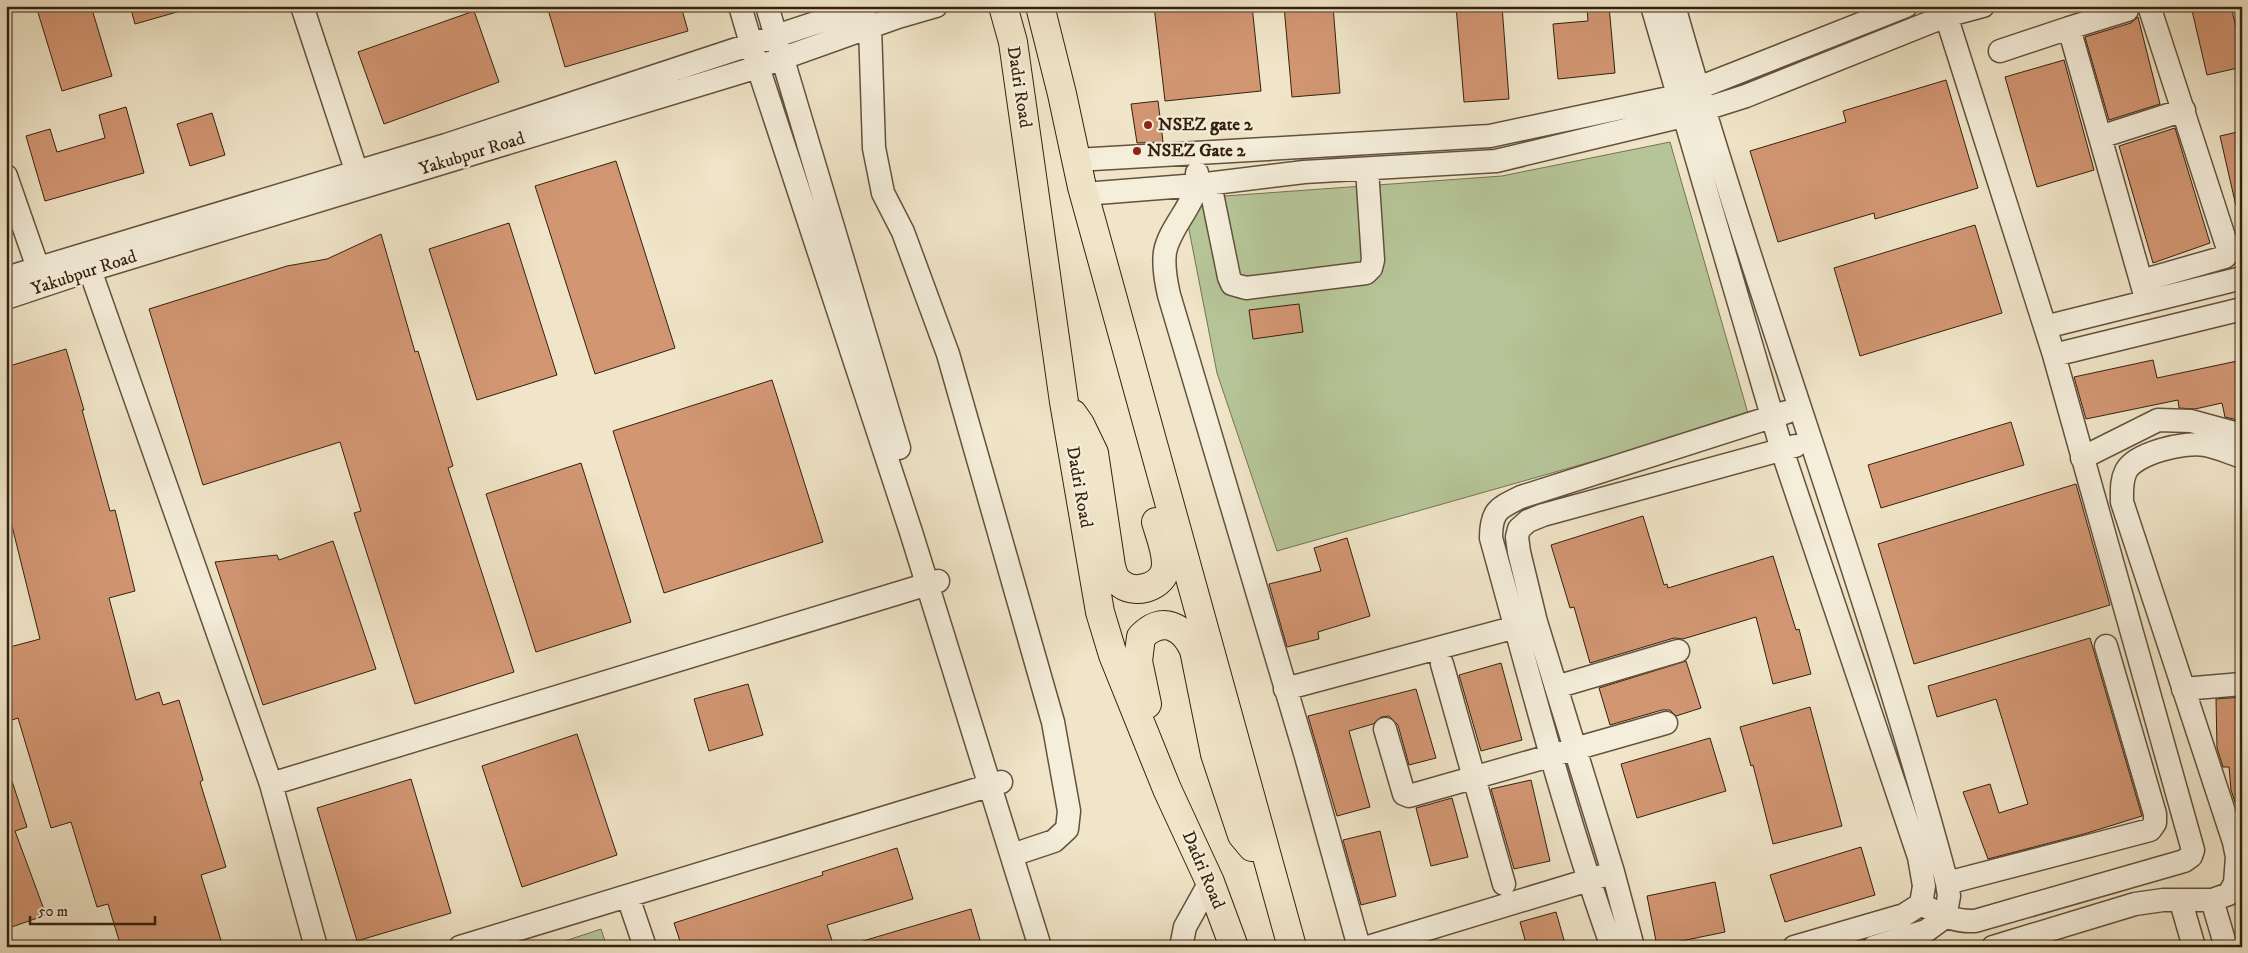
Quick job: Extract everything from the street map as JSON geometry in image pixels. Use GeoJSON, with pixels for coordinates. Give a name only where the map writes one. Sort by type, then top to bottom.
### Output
{"type":"FeatureCollection","features":[{"type":"Feature","properties":{"kind":"main road","name":"Dadri Road"},"geometry":{"type":"LineString","coordinates":[[1003,6],[1013,42],[1064,402],[1100,612],[1113,655],[1167,789],[1210,882],[1234,947]]}},
{"type":"Feature","properties":{"kind":"main road","name":"Dadri Road"},"geometry":{"type":"LineString","coordinates":[[1040,6],[1084,194],[1292,947]]}},
{"type":"Feature","properties":{"kind":"main road"},"geometry":{"type":"LineString","coordinates":[[1064,402],[1080,424],[1094,453],[1111,566],[1116,580],[1122,586],[1139,589],[1152,586],[1162,579],[1166,570],[1165,556],[1137,450],[1136,435],[1140,393]]}},
{"type":"Feature","properties":{"kind":"main road"},"geometry":{"type":"LineString","coordinates":[[1167,789],[1138,660],[1141,637],[1155,626],[1168,626],[1179,629],[1188,636],[1194,650],[1215,754],[1231,804],[1242,835],[1269,868]]}},
{"type":"Feature","properties":{"kind":"street"},"geometry":{"type":"LineString","coordinates":[[302,6],[360,180]]}},
{"type":"Feature","properties":{"kind":"street"},"geometry":{"type":"LineString","coordinates":[[740,6],[754,56],[933,582]]}},
{"type":"Feature","properties":{"kind":"street"},"geometry":{"type":"LineString","coordinates":[[767,6],[933,582],[995,784],[1040,947]]}},
{"type":"Feature","properties":{"kind":"street","name":"Yakubpur Road"},"geometry":{"type":"LineString","coordinates":[[6,298],[360,180],[754,56],[869,17],[936,6]]}},
{"type":"Feature","properties":{"kind":"street"},"geometry":{"type":"LineString","coordinates":[[1652,6],[1686,100],[1782,450],[1920,858],[1924,886],[1921,904]]}},
{"type":"Feature","properties":{"kind":"street"},"geometry":{"type":"LineString","coordinates":[[1674,6],[1686,100]]}},
{"type":"Feature","properties":{"kind":"street"},"geometry":{"type":"LineString","coordinates":[[1084,194],[1204,184],[1304,172],[1496,161],[1686,100],[1906,6]]}},
{"type":"Feature","properties":{"kind":"street"},"geometry":{"type":"LineString","coordinates":[[1076,160],[1490,136],[1686,100],[1704,109],[1746,96],[1944,11],[1983,6]]}},
{"type":"Feature","properties":{"kind":"street"},"geometry":{"type":"LineString","coordinates":[[2000,51],[2135,7],[2184,110],[2229,252],[2225,257],[2144,291],[2045,327]]}},
{"type":"Feature","properties":{"kind":"street"},"geometry":{"type":"LineString","coordinates":[[1921,904],[1945,917],[1969,922],[1997,917],[2184,861],[2191,856],[2191,840],[2054,355],[1944,11]]}},
{"type":"Feature","properties":{"kind":"street"},"geometry":{"type":"LineString","coordinates":[[869,17],[874,148],[883,193],[903,232],[948,354],[1054,722],[1069,811],[1067,829],[1054,841],[1024,850]]}},
{"type":"Feature","properties":{"kind":"street"},"geometry":{"type":"LineString","coordinates":[[2069,28],[2144,291]]}},
{"type":"Feature","properties":{"kind":"street"},"geometry":{"type":"LineString","coordinates":[[1704,109],[1812,440],[1947,883],[1949,896],[1945,917],[1926,931],[1874,947]]}},
{"type":"Feature","properties":{"kind":"street"},"geometry":{"type":"LineString","coordinates":[[2100,136],[2184,110]]}},
{"type":"Feature","properties":{"kind":"street"},"geometry":{"type":"LineString","coordinates":[[1389,142],[1390,167]]}},
{"type":"Feature","properties":{"kind":"street"},"geometry":{"type":"LineString","coordinates":[[1196,153],[1228,277],[1232,284],[1246,288],[1366,273],[1371,268],[1372,260],[1367,169]]}},
{"type":"Feature","properties":{"kind":"street"},"geometry":{"type":"LineString","coordinates":[[6,176],[38,268]]}},
{"type":"Feature","properties":{"kind":"street","name":"Yakubpur Road"},"geometry":{"type":"LineString","coordinates":[[6,278],[360,180]]}},
{"type":"Feature","properties":{"kind":"street"},"geometry":{"type":"LineString","coordinates":[[1204,184],[1169,239],[1165,254],[1166,278],[1359,947]]}},
{"type":"Feature","properties":{"kind":"street"},"geometry":{"type":"LineString","coordinates":[[90,270],[270,784],[316,947]]}},
{"type":"Feature","properties":{"kind":"street"},"geometry":{"type":"LineString","coordinates":[[2144,291],[2242,278]]}},
{"type":"Feature","properties":{"kind":"street"},"geometry":{"type":"LineString","coordinates":[[2054,355],[2242,309]]}},
{"type":"Feature","properties":{"kind":"street"},"geometry":{"type":"LineString","coordinates":[[1633,947],[1614,872],[1556,687],[1526,625],[1491,538],[1491,522],[1497,510],[1521,497],[1801,407]]}},
{"type":"Feature","properties":{"kind":"street"},"geometry":{"type":"LineString","coordinates":[[2082,458],[2158,420],[2191,421],[2242,435]]}},
{"type":"Feature","properties":{"kind":"street"},"geometry":{"type":"LineString","coordinates":[[1612,947],[1588,880],[1552,756],[1526,625],[1517,537],[1519,529],[1528,521],[1543,515],[1782,450],[1812,440]]}},
{"type":"Feature","properties":{"kind":"street"},"geometry":{"type":"LineString","coordinates":[[2226,947],[2237,857],[2234,842],[2122,502],[2122,485],[2127,469],[2136,462],[2169,446],[2205,445],[2242,456]]}},
{"type":"Feature","properties":{"kind":"street"},"geometry":{"type":"LineString","coordinates":[[1506,504],[1519,529]]}},
{"type":"Feature","properties":{"kind":"street"},"geometry":{"type":"LineString","coordinates":[[270,784],[933,582]]}},
{"type":"Feature","properties":{"kind":"street"},"geometry":{"type":"LineString","coordinates":[[1285,689],[1526,625]]}},
{"type":"Feature","properties":{"kind":"street"},"geometry":{"type":"LineString","coordinates":[[1947,883],[2150,830],[2155,823],[2155,814],[2106,646]]}},
{"type":"Feature","properties":{"kind":"street"},"geometry":{"type":"LineString","coordinates":[[1556,687],[1678,651]]}},
{"type":"Feature","properties":{"kind":"street"},"geometry":{"type":"LineString","coordinates":[[1442,664],[1504,884]]}},
{"type":"Feature","properties":{"kind":"street"},"geometry":{"type":"LineString","coordinates":[[2184,689],[2242,684]]}},
{"type":"Feature","properties":{"kind":"street"},"geometry":{"type":"LineString","coordinates":[[1385,729],[1406,796],[1666,723]]}},
{"type":"Feature","properties":{"kind":"street"},"geometry":{"type":"LineString","coordinates":[[995,784],[1024,850],[1055,947]]}},
{"type":"Feature","properties":{"kind":"street"},"geometry":{"type":"LineString","coordinates":[[460,947],[995,784]]}},
{"type":"Feature","properties":{"kind":"street"},"geometry":{"type":"LineString","coordinates":[[1368,947],[1614,872]]}},
{"type":"Feature","properties":{"kind":"street"},"geometry":{"type":"LineString","coordinates":[[1181,947],[1185,927],[1210,882]]}},
{"type":"Feature","properties":{"kind":"street"},"geometry":{"type":"LineString","coordinates":[[1993,947],[2135,904],[2163,900],[2181,902],[2232,889]]}},
{"type":"Feature","properties":{"kind":"street"},"geometry":{"type":"LineString","coordinates":[[628,897],[645,947]]}},
{"type":"Feature","properties":{"kind":"street"},"geometry":{"type":"LineString","coordinates":[[2181,902],[2194,947]]}},
{"type":"Feature","properties":{"kind":"street"},"geometry":{"type":"LineString","coordinates":[[1794,947],[1904,914],[1921,904]]}},
{"type":"Feature","properties":{"kind":"green space"},"geometry":{"type":"Polygon","coordinates":[[[1670,142],[1749,417],[1277,551],[1217,373],[1183,199],[1502,176],[1670,142]]]}},
{"type":"Feature","properties":{"kind":"green space"},"geometry":{"type":"Polygon","coordinates":[[[601,929],[607,947],[547,947],[601,929]]]}},
{"type":"Feature","properties":{"kind":"building"},"geometry":{"type":"Polygon","coordinates":[[[36,6],[91,6],[112,76],[62,91],[36,6]]]}},
{"type":"Feature","properties":{"kind":"building"},"geometry":{"type":"Polygon","coordinates":[[[130,6],[183,6],[184,10],[135,24],[130,6]]]}},
{"type":"Feature","properties":{"kind":"building"},"geometry":{"type":"Polygon","coordinates":[[[547,6],[681,6],[688,31],[565,67],[547,6]]]}},
{"type":"Feature","properties":{"kind":"building"},"geometry":{"type":"Polygon","coordinates":[[[1154,6],[1252,6],[1261,91],[1165,101],[1154,6]]]}},
{"type":"Feature","properties":{"kind":"building"},"geometry":{"type":"Polygon","coordinates":[[[1284,6],[1333,6],[1340,93],[1292,97],[1284,6]]]}},
{"type":"Feature","properties":{"kind":"building"},"geometry":{"type":"Polygon","coordinates":[[[1456,6],[1502,6],[1509,99],[1464,102],[1456,6]]]}},
{"type":"Feature","properties":{"kind":"building"},"geometry":{"type":"Polygon","coordinates":[[[1587,6],[1609,6],[1615,73],[1558,79],[1553,24],[1588,21],[1587,6]]]}},
{"type":"Feature","properties":{"kind":"building"},"geometry":{"type":"Polygon","coordinates":[[[2191,6],[2231,6],[2242,53],[2242,67],[2207,75],[2191,6]]]}},
{"type":"Feature","properties":{"kind":"building"},"geometry":{"type":"Polygon","coordinates":[[[474,11],[499,82],[384,124],[358,52],[474,11]]]}},
{"type":"Feature","properties":{"kind":"building"},"geometry":{"type":"Polygon","coordinates":[[[2138,17],[2160,104],[2109,120],[2085,37],[2131,23],[2138,17]]]}},
{"type":"Feature","properties":{"kind":"building"},"geometry":{"type":"Polygon","coordinates":[[[2064,60],[2094,170],[2037,187],[2005,77],[2064,60]]]}},
{"type":"Feature","properties":{"kind":"building"},"geometry":{"type":"Polygon","coordinates":[[[1946,80],[1978,188],[1875,219],[1874,213],[1778,242],[1750,151],[1846,122],[1843,111],[1946,80]]]}},
{"type":"Feature","properties":{"kind":"building","name":"NSEZ gate 2"},"geometry":{"type":"Polygon","coordinates":[[[1158,101],[1163,142],[1137,143],[1131,104],[1158,101]]]}},
{"type":"Feature","properties":{"kind":"building"},"geometry":{"type":"Polygon","coordinates":[[[126,107],[144,173],[45,201],[26,136],[50,129],[57,152],[105,138],[99,115],[126,107]]]}},
{"type":"Feature","properties":{"kind":"building"},"geometry":{"type":"Polygon","coordinates":[[[212,113],[225,155],[190,166],[177,124],[212,113]]]}},
{"type":"Feature","properties":{"kind":"building"},"geometry":{"type":"Polygon","coordinates":[[[2175,128],[2210,243],[2153,263],[2119,146],[2175,128]]]}},
{"type":"Feature","properties":{"kind":"building"},"geometry":{"type":"Polygon","coordinates":[[[2242,131],[2242,205],[2236,206],[2220,136],[2242,131]]]}},
{"type":"Feature","properties":{"kind":"building"},"geometry":{"type":"Polygon","coordinates":[[[616,161],[675,348],[595,374],[535,186],[616,161]]]}},
{"type":"Feature","properties":{"kind":"building"},"geometry":{"type":"Polygon","coordinates":[[[509,223],[557,375],[477,400],[429,249],[509,223]]]}},
{"type":"Feature","properties":{"kind":"building"},"geometry":{"type":"Polygon","coordinates":[[[1975,225],[2002,313],[1860,356],[1834,268],[1975,225]]]}},
{"type":"Feature","properties":{"kind":"building"},"geometry":{"type":"Polygon","coordinates":[[[381,234],[415,352],[418,351],[453,466],[448,468],[514,672],[415,704],[354,513],[361,511],[340,442],[203,485],[149,309],[287,266],[327,259],[381,234]]]}},
{"type":"Feature","properties":{"kind":"building"},"geometry":{"type":"Polygon","coordinates":[[[1299,304],[1303,332],[1253,339],[1249,310],[1299,304]]]}},
{"type":"Feature","properties":{"kind":"building"},"geometry":{"type":"Polygon","coordinates":[[[66,349],[110,511],[115,510],[135,591],[109,598],[136,700],[159,692],[163,705],[179,700],[203,780],[200,782],[226,867],[201,875],[223,947],[121,947],[108,904],[97,907],[71,822],[51,828],[18,718],[12,720],[6,700],[6,648],[40,639],[11,522],[6,524],[6,367],[66,349]]]}},
{"type":"Feature","properties":{"kind":"building"},"geometry":{"type":"Polygon","coordinates":[[[2153,360],[2157,378],[2242,360],[2242,421],[2225,417],[2222,403],[2195,409],[2179,408],[2178,400],[2086,419],[2074,377],[2153,360]]]}},
{"type":"Feature","properties":{"kind":"building"},"geometry":{"type":"Polygon","coordinates":[[[772,380],[823,542],[664,593],[613,431],[772,380]]]}},
{"type":"Feature","properties":{"kind":"building"},"geometry":{"type":"Polygon","coordinates":[[[2011,422],[2024,465],[1881,508],[1868,465],[2011,422]]]}},
{"type":"Feature","properties":{"kind":"building"},"geometry":{"type":"Polygon","coordinates":[[[581,463],[631,622],[536,652],[486,494],[581,463]]]}},
{"type":"Feature","properties":{"kind":"building"},"geometry":{"type":"Polygon","coordinates":[[[2076,484],[2110,605],[1914,664],[1878,544],[2076,484]]]}},
{"type":"Feature","properties":{"kind":"building"},"geometry":{"type":"Polygon","coordinates":[[[1643,516],[1664,585],[1667,584],[1668,588],[1773,556],[1796,630],[1799,629],[1811,674],[1773,684],[1756,617],[1683,639],[1674,638],[1590,663],[1574,607],[1570,608],[1551,545],[1643,516]]]}},
{"type":"Feature","properties":{"kind":"building"},"geometry":{"type":"Polygon","coordinates":[[[1347,538],[1370,616],[1318,632],[1319,639],[1287,647],[1269,584],[1321,571],[1314,548],[1347,538]]]}},
{"type":"Feature","properties":{"kind":"building"},"geometry":{"type":"Polygon","coordinates":[[[333,541],[376,669],[263,705],[215,562],[277,555],[279,560],[333,541]]]}},
{"type":"Feature","properties":{"kind":"building"},"geometry":{"type":"Polygon","coordinates":[[[2090,638],[2142,816],[2084,834],[1988,859],[1963,792],[1990,784],[1999,813],[2028,804],[1996,699],[1937,717],[1928,686],[2090,638]]]}},
{"type":"Feature","properties":{"kind":"building"},"geometry":{"type":"Polygon","coordinates":[[[1686,661],[1701,708],[1676,716],[1670,710],[1662,710],[1610,725],[1599,688],[1686,661]]]}},
{"type":"Feature","properties":{"kind":"building"},"geometry":{"type":"Polygon","coordinates":[[[1501,663],[1522,740],[1481,751],[1459,675],[1501,663]]]}},
{"type":"Feature","properties":{"kind":"building"},"geometry":{"type":"Polygon","coordinates":[[[748,684],[763,735],[709,751],[694,699],[748,684]]]}},
{"type":"Feature","properties":{"kind":"building"},"geometry":{"type":"Polygon","coordinates":[[[1416,689],[1436,758],[1409,765],[1398,725],[1389,716],[1381,717],[1373,724],[1349,731],[1370,807],[1337,816],[1308,716],[1416,689]]]}},
{"type":"Feature","properties":{"kind":"building"},"geometry":{"type":"Polygon","coordinates":[[[2242,697],[2242,802],[2235,802],[2231,790],[2229,767],[2223,767],[2217,748],[2216,699],[2242,697]]]}},
{"type":"Feature","properties":{"kind":"building"},"geometry":{"type":"Polygon","coordinates":[[[1810,707],[1842,826],[1773,844],[1753,765],[1751,766],[1740,727],[1810,707]]]}},
{"type":"Feature","properties":{"kind":"building"},"geometry":{"type":"Polygon","coordinates":[[[577,734],[617,855],[522,887],[482,766],[577,734]]]}},
{"type":"Feature","properties":{"kind":"building"},"geometry":{"type":"Polygon","coordinates":[[[1710,738],[1726,791],[1637,818],[1621,764],[1710,738]]]}},
{"type":"Feature","properties":{"kind":"building"},"geometry":{"type":"Polygon","coordinates":[[[6,772],[9,772],[27,827],[15,831],[46,915],[6,929],[6,772]]]}},
{"type":"Feature","properties":{"kind":"building"},"geometry":{"type":"Polygon","coordinates":[[[411,779],[451,913],[357,941],[317,808],[411,779]]]}},
{"type":"Feature","properties":{"kind":"building"},"geometry":{"type":"Polygon","coordinates":[[[1531,780],[1550,861],[1514,869],[1491,789],[1531,780]]]}},
{"type":"Feature","properties":{"kind":"building"},"geometry":{"type":"Polygon","coordinates":[[[1452,798],[1468,857],[1431,866],[1416,808],[1452,798]]]}},
{"type":"Feature","properties":{"kind":"building"},"geometry":{"type":"Polygon","coordinates":[[[1380,831],[1396,896],[1361,905],[1343,840],[1380,831]]]}},
{"type":"Feature","properties":{"kind":"building"},"geometry":{"type":"Polygon","coordinates":[[[1861,847],[1875,895],[1785,922],[1770,875],[1861,847]]]}},
{"type":"Feature","properties":{"kind":"building"},"geometry":{"type":"Polygon","coordinates":[[[897,848],[913,899],[827,925],[834,947],[682,947],[674,923],[823,875],[822,872],[897,848]]]}},
{"type":"Feature","properties":{"kind":"building"},"geometry":{"type":"Polygon","coordinates":[[[1715,882],[1725,932],[1657,946],[1647,896],[1715,882]]]}},
{"type":"Feature","properties":{"kind":"building"},"geometry":{"type":"Polygon","coordinates":[[[971,909],[982,947],[856,947],[856,943],[971,909]]]}},
{"type":"Feature","properties":{"kind":"building"},"geometry":{"type":"Polygon","coordinates":[[[1556,912],[1566,947],[1527,947],[1520,922],[1556,912]]]}},
{"type":"Feature","properties":{"kind":"place","name":"NSEZ gate 2"},"geometry":{"type":"Point","coordinates":[1148,125]}},
{"type":"Feature","properties":{"kind":"place","name":"NSEZ Gate 2"},"geometry":{"type":"Point","coordinates":[1137,151]}}]}
